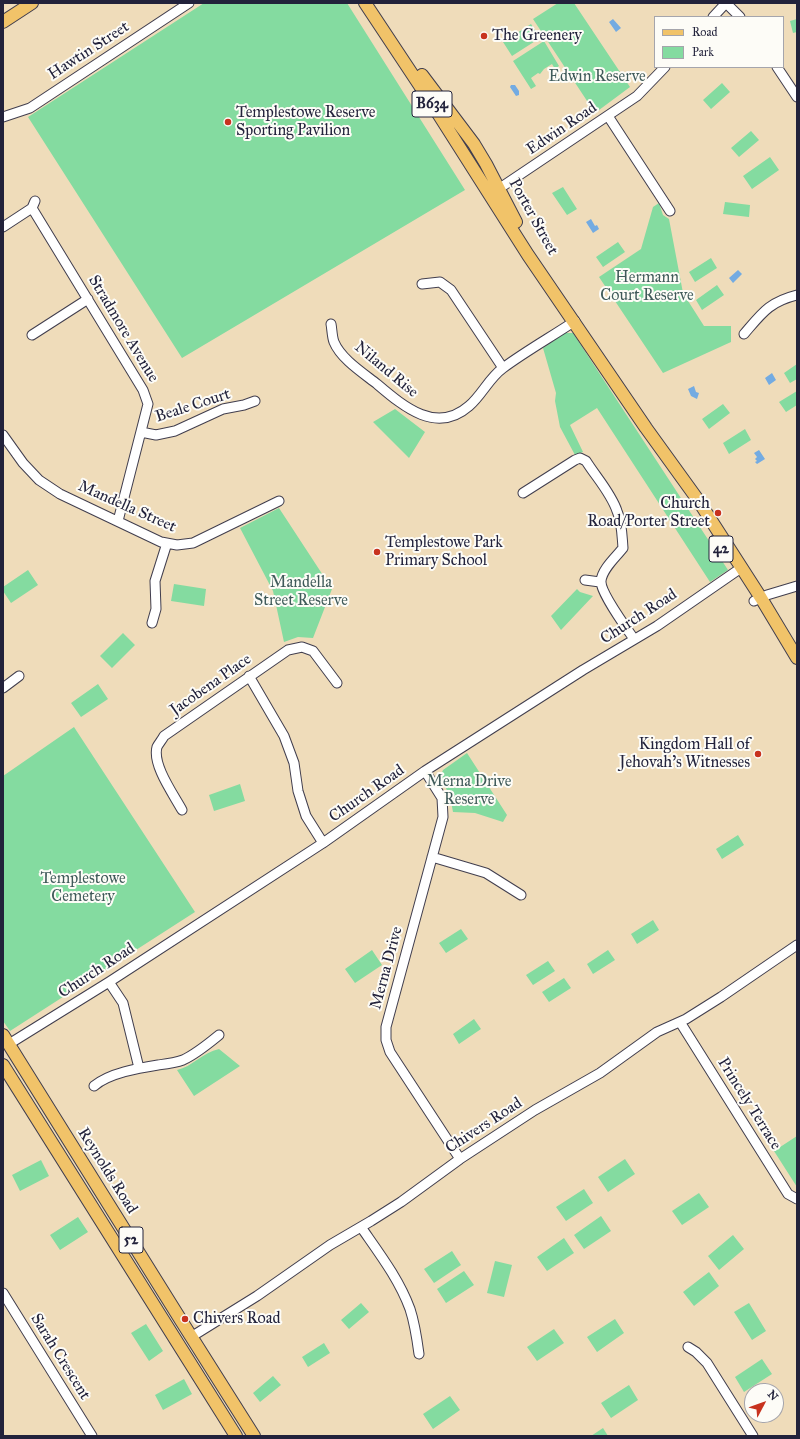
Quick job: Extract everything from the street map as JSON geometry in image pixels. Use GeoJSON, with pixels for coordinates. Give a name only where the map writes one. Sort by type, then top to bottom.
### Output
{"type":"FeatureCollection","features":[{"type":"Feature","properties":{"kind":"main road"},"geometry":{"type":"LineString","coordinates":[[3,22],[32,3]]}},
{"type":"Feature","properties":{"kind":"main road","name":"Porter Street"},"geometry":{"type":"LineString","coordinates":[[365,3],[458,144],[494,192],[528,255],[575,321],[739,570],[797,669]]}},
{"type":"Feature","properties":{"kind":"main road","name":"Porter Street"},"geometry":{"type":"LineString","coordinates":[[374,3],[427,82],[463,129],[486,164],[494,192]]}},
{"type":"Feature","properties":{"kind":"main road","name":"Porter Street"},"geometry":{"type":"LineString","coordinates":[[757,599],[797,658]]}},
{"type":"Feature","properties":{"kind":"main road"},"geometry":{"type":"LineString","coordinates":[[6,1039],[4,1050],[18,1075],[22,1095]]}},
{"type":"Feature","properties":{"kind":"main road","name":"Reynolds Road"},"geometry":{"type":"LineString","coordinates":[[6,1039],[254,1436]]}},
{"type":"Feature","properties":{"kind":"main road","name":"Reynolds Road"},"geometry":{"type":"LineString","coordinates":[[3,1065],[236,1436]]}},
{"type":"Feature","properties":{"kind":"main road"},"geometry":{"type":"LineString","coordinates":[[42,1127],[56,1118]]}},
{"type":"Feature","properties":{"kind":"street","name":"Hawtin Street"},"geometry":{"type":"LineString","coordinates":[[3,117],[30,108],[177,6],[189,3]]}},
{"type":"Feature","properties":{"kind":"street"},"geometry":{"type":"LineString","coordinates":[[714,16],[726,3],[739,16]]}},
{"type":"Feature","properties":{"kind":"street","name":"Edwin Road"},"geometry":{"type":"LineString","coordinates":[[494,192],[637,96],[665,68]]}},
{"type":"Feature","properties":{"kind":"street"},"geometry":{"type":"LineString","coordinates":[[778,68],[797,97]]}},
{"type":"Feature","properties":{"kind":"street"},"geometry":{"type":"LineString","coordinates":[[608,116],[670,211]]}},
{"type":"Feature","properties":{"kind":"street"},"geometry":{"type":"LineString","coordinates":[[458,144],[464,139],[465,136],[463,129]]}},
{"type":"Feature","properties":{"kind":"street","name":"Stradmore Avenue"},"geometry":{"type":"LineString","coordinates":[[3,227],[34,205],[143,390],[148,404],[118,521]]}},
{"type":"Feature","properties":{"kind":"street"},"geometry":{"type":"LineString","coordinates":[[422,284],[440,282],[451,290],[503,368]]}},
{"type":"Feature","properties":{"kind":"street"},"geometry":{"type":"LineString","coordinates":[[744,334],[768,308],[783,298],[797,295]]}},
{"type":"Feature","properties":{"kind":"street"},"geometry":{"type":"LineString","coordinates":[[32,335],[88,299]]}},
{"type":"Feature","properties":{"kind":"street","name":"Niland Rise"},"geometry":{"type":"LineString","coordinates":[[331,324],[334,342],[345,358],[403,406],[422,416],[438,419],[455,415],[470,406],[490,381],[503,368],[575,321]]}},
{"type":"Feature","properties":{"kind":"street","name":"Beale Court"},"geometry":{"type":"LineString","coordinates":[[141,432],[156,435],[176,430],[223,409],[244,405],[255,401]]}},
{"type":"Feature","properties":{"kind":"street","name":"Mandella Street"},"geometry":{"type":"LineString","coordinates":[[3,435],[23,463],[39,480],[60,494],[161,542],[177,545],[193,543],[279,500]]}},
{"type":"Feature","properties":{"kind":"street"},"geometry":{"type":"LineString","coordinates":[[523,493],[575,460],[580,458],[586,461],[617,511],[623,548],[605,571],[600,582],[604,594],[634,639]]}},
{"type":"Feature","properties":{"kind":"street"},"geometry":{"type":"LineString","coordinates":[[152,623],[156,609],[155,581],[167,543]]}},
{"type":"Feature","properties":{"kind":"street","name":"Church Road"},"geometry":{"type":"LineString","coordinates":[[6,1039],[109,982],[323,843],[425,771],[583,670],[657,626],[739,570]]}},
{"type":"Feature","properties":{"kind":"street"},"geometry":{"type":"LineString","coordinates":[[585,580],[600,582]]}},
{"type":"Feature","properties":{"kind":"street"},"geometry":{"type":"LineString","coordinates":[[757,599],[797,586]]}},
{"type":"Feature","properties":{"kind":"street","name":"Jacobena Place"},"geometry":{"type":"LineString","coordinates":[[182,810],[164,777],[157,759],[158,746],[164,736],[288,650],[302,647],[313,652],[337,683]]}},
{"type":"Feature","properties":{"kind":"street"},"geometry":{"type":"LineString","coordinates":[[3,688],[19,676]]}},
{"type":"Feature","properties":{"kind":"street"},"geometry":{"type":"LineString","coordinates":[[249,676],[284,736],[294,763],[298,791],[306,816],[323,843]]}},
{"type":"Feature","properties":{"kind":"street","name":"Merna Drive"},"geometry":{"type":"LineString","coordinates":[[425,771],[442,798],[443,817],[386,1027],[386,1040],[390,1052],[460,1159]]}},
{"type":"Feature","properties":{"kind":"street"},"geometry":{"type":"LineString","coordinates":[[432,858],[486,873],[522,895]]}},
{"type":"Feature","properties":{"kind":"street","name":"Chivers Road"},"geometry":{"type":"LineString","coordinates":[[191,1337],[262,1293],[330,1245],[401,1202],[460,1159],[535,1110],[596,1076],[657,1032],[680,1022],[721,997],[797,945]]}},
{"type":"Feature","properties":{"kind":"street"},"geometry":{"type":"LineString","coordinates":[[109,982],[123,1003],[139,1068]]}},
{"type":"Feature","properties":{"kind":"street","name":"Princely Terrace"},"geometry":{"type":"LineString","coordinates":[[680,1022],[788,1194],[797,1199]]}},
{"type":"Feature","properties":{"kind":"street"},"geometry":{"type":"LineString","coordinates":[[94,1086],[100,1080],[139,1068],[183,1060],[219,1035]]}},
{"type":"Feature","properties":{"kind":"street"},"geometry":{"type":"LineString","coordinates":[[361,1227],[398,1283],[407,1303],[416,1334],[419,1354]]}},
{"type":"Feature","properties":{"kind":"street","name":"Sarah Crescent"},"geometry":{"type":"LineString","coordinates":[[3,1294],[92,1436]]}},
{"type":"Feature","properties":{"kind":"street"},"geometry":{"type":"LineString","coordinates":[[688,1348],[696,1352],[707,1363],[753,1436]]}},
{"type":"Feature","properties":{"kind":"green space"},"geometry":{"type":"Polygon","coordinates":[[[204,3],[347,3],[465,190],[182,358],[28,117],[204,3]]]}},
{"type":"Feature","properties":{"kind":"green space","name":"Edwin Reserve"},"geometry":{"type":"Polygon","coordinates":[[[558,3],[574,3],[630,87],[595,113],[533,19],[558,3]]]}},
{"type":"Feature","properties":{"kind":"green space"},"geometry":{"type":"Polygon","coordinates":[[[797,19],[797,32],[793,33],[790,21],[797,19]]]}},
{"type":"Feature","properties":{"kind":"green space"},"geometry":{"type":"Polygon","coordinates":[[[531,24],[540,38],[512,56],[503,42],[531,24]]]}},
{"type":"Feature","properties":{"kind":"green space"},"geometry":{"type":"Polygon","coordinates":[[[544,41],[559,66],[555,69],[552,64],[544,69],[540,74],[538,73],[531,78],[536,86],[531,89],[513,61],[544,41]]]}},
{"type":"Feature","properties":{"kind":"green space"},"geometry":{"type":"Polygon","coordinates":[[[722,83],[730,92],[711,109],[703,100],[722,83]]]}},
{"type":"Feature","properties":{"kind":"green space"},"geometry":{"type":"Polygon","coordinates":[[[751,131],[759,140],[739,157],[731,148],[751,131]]]}},
{"type":"Feature","properties":{"kind":"green space"},"geometry":{"type":"Polygon","coordinates":[[[770,157],[779,170],[752,189],[743,176],[770,157]]]}},
{"type":"Feature","properties":{"kind":"green space"},"geometry":{"type":"Polygon","coordinates":[[[563,187],[577,209],[567,215],[552,193],[563,187]]]}},
{"type":"Feature","properties":{"kind":"green space"},"geometry":{"type":"Polygon","coordinates":[[[725,202],[750,205],[749,217],[723,214],[725,202]]]}},
{"type":"Feature","properties":{"kind":"green space","name":"Hermann Court Reserve"},"geometry":{"type":"Polygon","coordinates":[[[659,203],[663,215],[669,219],[683,293],[704,326],[731,326],[731,342],[663,373],[599,277],[641,249],[653,207],[659,203]]]}},
{"type":"Feature","properties":{"kind":"green space"},"geometry":{"type":"Polygon","coordinates":[[[618,242],[625,252],[603,267],[596,257],[618,242]]]}},
{"type":"Feature","properties":{"kind":"green space"},"geometry":{"type":"Polygon","coordinates":[[[711,258],[717,268],[695,282],[689,272],[711,258]]]}},
{"type":"Feature","properties":{"kind":"green space"},"geometry":{"type":"Polygon","coordinates":[[[717,285],[724,295],[702,310],[696,300],[717,285]]]}},
{"type":"Feature","properties":{"kind":"green space"},"geometry":{"type":"Polygon","coordinates":[[[565,333],[573,333],[728,570],[710,582],[597,408],[570,425],[583,452],[575,455],[560,427],[555,401],[556,393],[543,348],[565,333]]]}},
{"type":"Feature","properties":{"kind":"green space"},"geometry":{"type":"Polygon","coordinates":[[[797,364],[797,379],[790,383],[784,373],[797,364]]]}},
{"type":"Feature","properties":{"kind":"green space"},"geometry":{"type":"Polygon","coordinates":[[[797,391],[797,405],[786,412],[779,402],[797,391]]]}},
{"type":"Feature","properties":{"kind":"green space"},"geometry":{"type":"Polygon","coordinates":[[[723,404],[730,413],[709,429],[702,419],[723,404]]]}},
{"type":"Feature","properties":{"kind":"green space"},"geometry":{"type":"Polygon","coordinates":[[[395,409],[425,432],[409,458],[373,422],[395,409]]]}},
{"type":"Feature","properties":{"kind":"green space"},"geometry":{"type":"Polygon","coordinates":[[[745,429],[751,440],[729,454],[723,443],[745,429]]]}},
{"type":"Feature","properties":{"kind":"green space","name":"Mandella Street Reserve"},"geometry":{"type":"Polygon","coordinates":[[[279,508],[332,589],[313,638],[298,637],[284,642],[273,591],[240,528],[279,508]]]}},
{"type":"Feature","properties":{"kind":"green space"},"geometry":{"type":"Polygon","coordinates":[[[28,570],[38,585],[11,603],[3,591],[3,587],[28,570]]]}},
{"type":"Feature","properties":{"kind":"green space"},"geometry":{"type":"Polygon","coordinates":[[[174,584],[206,589],[204,606],[171,601],[174,584]]]}},
{"type":"Feature","properties":{"kind":"green space"},"geometry":{"type":"Polygon","coordinates":[[[577,589],[580,592],[593,596],[561,630],[551,616],[577,589]]]}},
{"type":"Feature","properties":{"kind":"green space"},"geometry":{"type":"Polygon","coordinates":[[[123,633],[135,645],[112,668],[100,656],[123,633]]]}},
{"type":"Feature","properties":{"kind":"green space"},"geometry":{"type":"Polygon","coordinates":[[[98,684],[108,699],[81,717],[71,703],[98,684]]]}},
{"type":"Feature","properties":{"kind":"green space","name":"Templestowe Cemetery"},"geometry":{"type":"Polygon","coordinates":[[[74,727],[195,912],[10,1031],[3,1021],[3,776],[74,727]]]}},
{"type":"Feature","properties":{"kind":"green space","name":"Merna Drive Reserve"},"geometry":{"type":"Polygon","coordinates":[[[467,753],[507,815],[503,822],[475,813],[453,812],[450,796],[440,777],[443,770],[467,753]]]}},
{"type":"Feature","properties":{"kind":"green space"},"geometry":{"type":"Polygon","coordinates":[[[240,784],[245,801],[214,811],[209,795],[240,784]]]}},
{"type":"Feature","properties":{"kind":"green space"},"geometry":{"type":"Polygon","coordinates":[[[738,835],[744,845],[722,859],[716,849],[738,835]]]}},
{"type":"Feature","properties":{"kind":"green space"},"geometry":{"type":"Polygon","coordinates":[[[653,920],[659,930],[637,944],[631,934],[653,920]]]}},
{"type":"Feature","properties":{"kind":"green space"},"geometry":{"type":"Polygon","coordinates":[[[461,929],[468,939],[446,953],[439,943],[461,929]]]}},
{"type":"Feature","properties":{"kind":"green space"},"geometry":{"type":"Polygon","coordinates":[[[372,950],[382,965],[355,983],[345,969],[372,950]]]}},
{"type":"Feature","properties":{"kind":"green space"},"geometry":{"type":"Polygon","coordinates":[[[608,950],[615,960],[593,974],[587,964],[608,950]]]}},
{"type":"Feature","properties":{"kind":"green space"},"geometry":{"type":"Polygon","coordinates":[[[548,961],[555,971],[533,985],[526,975],[548,961]]]}},
{"type":"Feature","properties":{"kind":"green space"},"geometry":{"type":"Polygon","coordinates":[[[564,978],[571,988],[549,1002],[542,992],[564,978]]]}},
{"type":"Feature","properties":{"kind":"green space"},"geometry":{"type":"Polygon","coordinates":[[[474,1019],[481,1029],[459,1044],[453,1034],[474,1019]]]}},
{"type":"Feature","properties":{"kind":"green space"},"geometry":{"type":"Polygon","coordinates":[[[219,1049],[240,1066],[194,1096],[177,1070],[188,1066],[208,1053],[219,1049]]]}},
{"type":"Feature","properties":{"kind":"green space"},"geometry":{"type":"Polygon","coordinates":[[[797,1136],[797,1187],[774,1151],[797,1136]]]}},
{"type":"Feature","properties":{"kind":"green space"},"geometry":{"type":"Polygon","coordinates":[[[625,1159],[635,1174],[608,1192],[598,1177],[625,1159]]]}},
{"type":"Feature","properties":{"kind":"green space"},"geometry":{"type":"Polygon","coordinates":[[[41,1160],[49,1176],[20,1191],[12,1175],[41,1160]]]}},
{"type":"Feature","properties":{"kind":"green space"},"geometry":{"type":"Polygon","coordinates":[[[584,1189],[593,1203],[566,1221],[556,1207],[584,1189]]]}},
{"type":"Feature","properties":{"kind":"green space"},"geometry":{"type":"Polygon","coordinates":[[[699,1193],[709,1207],[682,1225],[672,1211],[699,1193]]]}},
{"type":"Feature","properties":{"kind":"green space"},"geometry":{"type":"Polygon","coordinates":[[[601,1216],[611,1231],[584,1249],[574,1235],[601,1216]]]}},
{"type":"Feature","properties":{"kind":"green space"},"geometry":{"type":"Polygon","coordinates":[[[78,1217],[88,1232],[60,1250],[50,1235],[78,1217]]]}},
{"type":"Feature","properties":{"kind":"green space"},"geometry":{"type":"Polygon","coordinates":[[[733,1235],[744,1249],[719,1270],[708,1256],[733,1235]]]}},
{"type":"Feature","properties":{"kind":"green space"},"geometry":{"type":"Polygon","coordinates":[[[564,1238],[574,1253],[547,1271],[537,1257],[564,1238]]]}},
{"type":"Feature","properties":{"kind":"green space"},"geometry":{"type":"Polygon","coordinates":[[[452,1251],[461,1265],[434,1283],[424,1269],[452,1251]]]}},
{"type":"Feature","properties":{"kind":"green space"},"geometry":{"type":"Polygon","coordinates":[[[495,1261],[512,1265],[504,1297],[487,1293],[495,1261]]]}},
{"type":"Feature","properties":{"kind":"green space"},"geometry":{"type":"Polygon","coordinates":[[[464,1271],[474,1285],[446,1303],[437,1289],[464,1271]]]}},
{"type":"Feature","properties":{"kind":"green space"},"geometry":{"type":"Polygon","coordinates":[[[709,1272],[719,1286],[694,1306],[683,1292],[709,1272]]]}},
{"type":"Feature","properties":{"kind":"green space"},"geometry":{"type":"Polygon","coordinates":[[[361,1303],[369,1312],[349,1329],[341,1320],[361,1303]]]}},
{"type":"Feature","properties":{"kind":"green space"},"geometry":{"type":"Polygon","coordinates":[[[749,1303],[766,1331],[752,1340],[734,1312],[749,1303]]]}},
{"type":"Feature","properties":{"kind":"green space"},"geometry":{"type":"Polygon","coordinates":[[[615,1319],[624,1333],[597,1352],[587,1337],[615,1319]]]}},
{"type":"Feature","properties":{"kind":"green space"},"geometry":{"type":"Polygon","coordinates":[[[146,1324],[163,1351],[149,1361],[131,1333],[146,1324]]]}},
{"type":"Feature","properties":{"kind":"green space"},"geometry":{"type":"Polygon","coordinates":[[[554,1329],[564,1343],[537,1361],[527,1347],[554,1329]]]}},
{"type":"Feature","properties":{"kind":"green space"},"geometry":{"type":"Polygon","coordinates":[[[324,1343],[330,1353],[308,1367],[302,1357],[324,1343]]]}},
{"type":"Feature","properties":{"kind":"green space"},"geometry":{"type":"Polygon","coordinates":[[[762,1359],[772,1374],[758,1383],[744,1383],[744,1392],[735,1377],[762,1359]]]}},
{"type":"Feature","properties":{"kind":"green space"},"geometry":{"type":"Polygon","coordinates":[[[273,1376],[281,1385],[260,1402],[253,1393],[273,1376]]]}},
{"type":"Feature","properties":{"kind":"green space"},"geometry":{"type":"Polygon","coordinates":[[[184,1379],[192,1394],[163,1410],[155,1395],[184,1379]]]}},
{"type":"Feature","properties":{"kind":"green space"},"geometry":{"type":"Polygon","coordinates":[[[629,1385],[638,1400],[611,1418],[601,1403],[629,1385]]]}},
{"type":"Feature","properties":{"kind":"green space"},"geometry":{"type":"Polygon","coordinates":[[[450,1396],[460,1410],[433,1429],[423,1414],[450,1396]]]}},
{"type":"Feature","properties":{"kind":"green space"},"geometry":{"type":"Polygon","coordinates":[[[603,1428],[608,1436],[591,1436],[603,1428]]]}},
{"type":"Feature","properties":{"kind":"water"},"geometry":{"type":"Polygon","coordinates":[[[613,19],[621,28],[616,32],[609,22],[613,19]]]}},
{"type":"Feature","properties":{"kind":"water"},"geometry":{"type":"Polygon","coordinates":[[[511,85],[515,85],[519,91],[519,95],[516,96],[510,87],[511,85]]]}},
{"type":"Feature","properties":{"kind":"water"},"geometry":{"type":"Polygon","coordinates":[[[591,219],[595,226],[597,225],[599,229],[593,233],[586,222],[591,219]]]}},
{"type":"Feature","properties":{"kind":"water"},"geometry":{"type":"Polygon","coordinates":[[[738,270],[742,274],[733,283],[729,278],[738,270]]]}},
{"type":"Feature","properties":{"kind":"water"},"geometry":{"type":"Polygon","coordinates":[[[772,373],[776,380],[769,385],[765,378],[772,373]]]}},
{"type":"Feature","properties":{"kind":"water"},"geometry":{"type":"Polygon","coordinates":[[[694,386],[696,392],[699,393],[697,399],[691,396],[688,389],[694,386]]]}},
{"type":"Feature","properties":{"kind":"water"},"geometry":{"type":"Polygon","coordinates":[[[759,450],[765,459],[757,464],[755,459],[757,457],[754,453],[759,450]]]}},
{"type":"Feature","properties":{"kind":"place","name":"The Greenery"},"geometry":{"type":"Point","coordinates":[484,36]}},
{"type":"Feature","properties":{"kind":"place","name":"Templestowe Reserve Sporting Pavilion"},"geometry":{"type":"Point","coordinates":[228,122]}},
{"type":"Feature","properties":{"kind":"place","name":"Church Road/Porter Street"},"geometry":{"type":"Point","coordinates":[718,513]}},
{"type":"Feature","properties":{"kind":"place","name":"Templestowe Park Primary School"},"geometry":{"type":"Point","coordinates":[377,552]}},
{"type":"Feature","properties":{"kind":"place","name":"Kingdom Hall of Jehovah's Witnesses"},"geometry":{"type":"Point","coordinates":[758,754]}},
{"type":"Feature","properties":{"kind":"place","name":"Chivers Road"},"geometry":{"type":"Point","coordinates":[185,1319]}}]}
